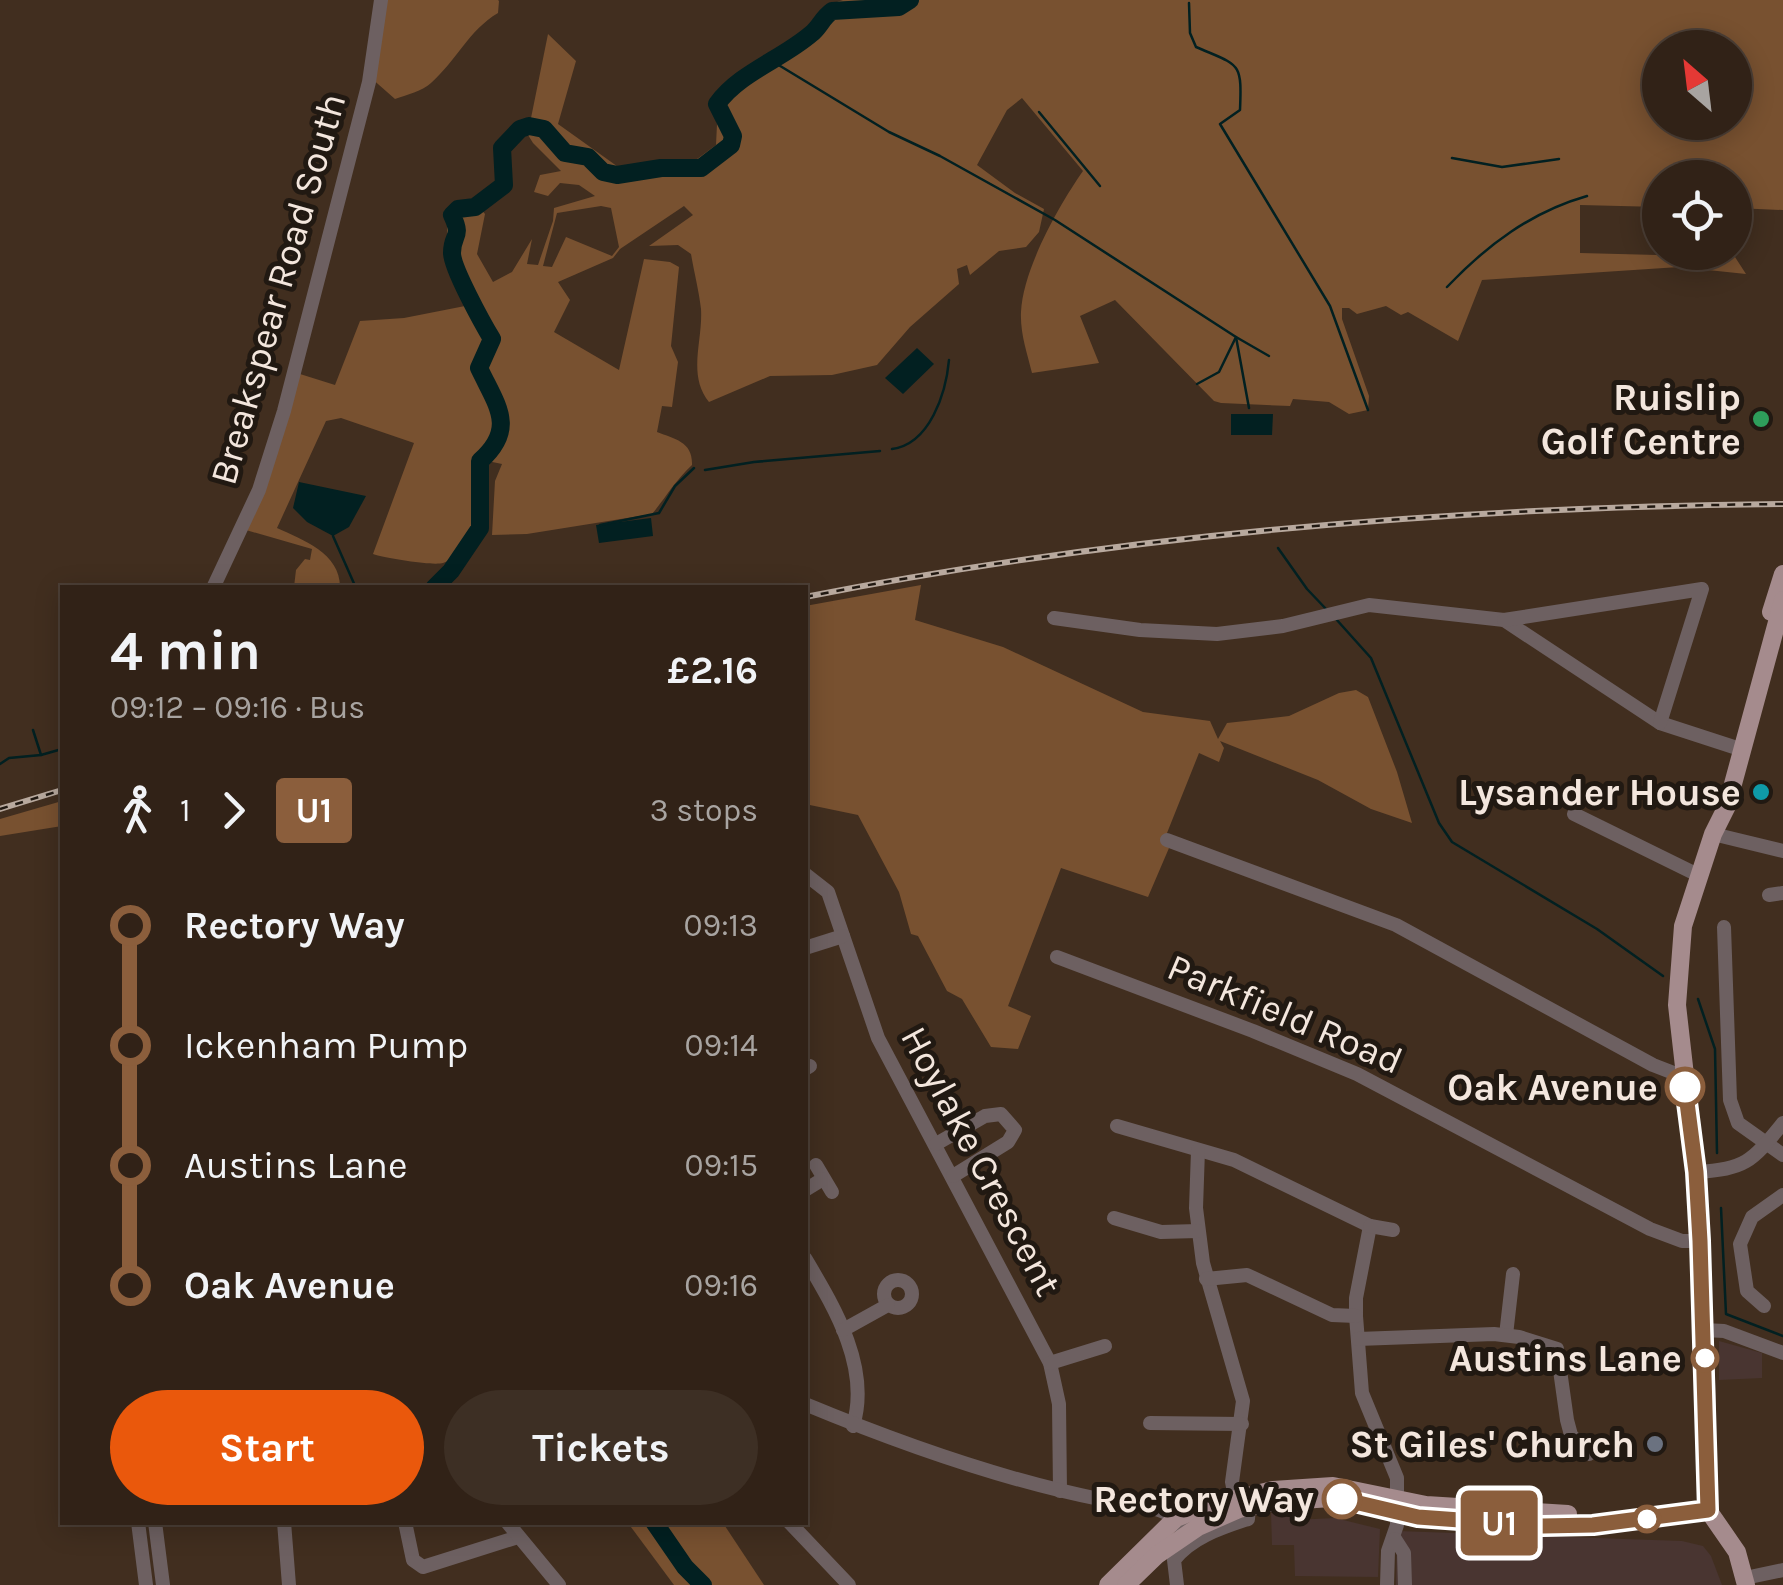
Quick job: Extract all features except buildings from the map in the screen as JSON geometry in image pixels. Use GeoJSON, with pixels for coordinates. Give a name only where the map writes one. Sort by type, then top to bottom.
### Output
{"type":"FeatureCollection","features":[{"type":"Feature","properties":{"kind":"main road"},"geometry":{"type":"LineString","coordinates":[[1738,749],[1783,574]]}},
{"type":"Feature","properties":{"kind":"main road"},"geometry":{"type":"LineString","coordinates":[[1745,1581],[1737,1552],[1708,1510],[1696,1172],[1677,1005],[1683,926],[1713,834],[1713,812],[1738,749],[1783,600]]}},
{"type":"Feature","properties":{"kind":"main road"},"geometry":{"type":"LineString","coordinates":[[1108,1585],[1179,1531],[1242,1502],[1322,1486],[1347,1487],[1397,1506],[1628,1520],[1669,1518],[1708,1510]]}},
{"type":"Feature","properties":{"kind":"main road"},"geometry":{"type":"LineString","coordinates":[[1126,1585],[1179,1531]]}},
{"type":"Feature","properties":{"kind":"street","name":"Breakspear Road South"},"geometry":{"type":"LineString","coordinates":[[214,585],[259,490],[284,411],[369,82],[381,0]]}},
{"type":"Feature","properties":{"kind":"street"},"geometry":{"type":"LineString","coordinates":[[1054,618],[1140,630],[1217,634],[1283,626],[1380,605],[1504,620],[1702,589],[1660,723]]}},
{"type":"Feature","properties":{"kind":"street"},"geometry":{"type":"LineString","coordinates":[[1504,620],[1660,723],[1738,749]]}},
{"type":"Feature","properties":{"kind":"street"},"geometry":{"type":"LineString","coordinates":[[1574,814],[1700,876]]}},
{"type":"Feature","properties":{"kind":"street"},"geometry":{"type":"LineString","coordinates":[[1713,834],[1783,851]]}},
{"type":"Feature","properties":{"kind":"street"},"geometry":{"type":"LineString","coordinates":[[1167,840],[1396,925],[1653,1065],[1684,1076]]}},
{"type":"Feature","properties":{"kind":"street","name":"Hoylake Crescent"},"geometry":{"type":"LineString","coordinates":[[808,876],[828,892],[878,1038],[1050,1363],[1059,1404],[1060,1491]]}},
{"type":"Feature","properties":{"kind":"street"},"geometry":{"type":"LineString","coordinates":[[1724,927],[1730,1100],[1738,1122],[1783,1155]]}},
{"type":"Feature","properties":{"kind":"street"},"geometry":{"type":"LineString","coordinates":[[808,947],[843,936]]}},
{"type":"Feature","properties":{"kind":"street","name":"Parkfield Road"},"geometry":{"type":"LineString","coordinates":[[1056,956],[1356,1074],[1650,1229],[1682,1241],[1700,1241]]}},
{"type":"Feature","properties":{"kind":"street"},"geometry":{"type":"LineString","coordinates":[[936,1144],[985,1116],[1002,1114],[1015,1130],[1008,1142],[953,1176]]}},
{"type":"Feature","properties":{"kind":"street"},"geometry":{"type":"LineString","coordinates":[[1696,1172],[1725,1170],[1750,1162],[1783,1124]]}},
{"type":"Feature","properties":{"kind":"street"},"geometry":{"type":"LineString","coordinates":[[1116,1126],[1252,1167],[1370,1226],[1393,1230]]}},
{"type":"Feature","properties":{"kind":"street"},"geometry":{"type":"LineString","coordinates":[[808,1405],[853,1426],[1060,1491],[1138,1507],[1179,1531],[1248,1519],[1232,1482],[1242,1424],[1242,1395],[1206,1279],[1198,1231],[1198,1150]]}},
{"type":"Feature","properties":{"kind":"street"},"geometry":{"type":"LineString","coordinates":[[808,1186],[819,1172],[832,1192]]}},
{"type":"Feature","properties":{"kind":"street"},"geometry":{"type":"LineString","coordinates":[[1764,1306],[1741,1296],[1740,1244],[1752,1217],[1783,1195]]}},
{"type":"Feature","properties":{"kind":"street"},"geometry":{"type":"LineString","coordinates":[[1114,1218],[1161,1232],[1198,1231]]}},
{"type":"Feature","properties":{"kind":"street"},"geometry":{"type":"LineString","coordinates":[[1370,1226],[1356,1316],[1362,1393],[1396,1474],[1395,1538],[1388,1552],[1387,1585]]}},
{"type":"Feature","properties":{"kind":"street"},"geometry":{"type":"LineString","coordinates":[[808,1264],[839,1316],[858,1380],[859,1407],[853,1426]]}},
{"type":"Feature","properties":{"kind":"street"},"geometry":{"type":"LineString","coordinates":[[1506,1335],[1513,1274]]}},
{"type":"Feature","properties":{"kind":"street"},"geometry":{"type":"LineString","coordinates":[[1206,1279],[1248,1275],[1332,1315],[1356,1316]]}},
{"type":"Feature","properties":{"kind":"street"},"geometry":{"type":"LineString","coordinates":[[843,1330],[888,1305]]}},
{"type":"Feature","properties":{"kind":"street"},"geometry":{"type":"LineString","coordinates":[[1704,1330],[1724,1331],[1783,1353]]}},
{"type":"Feature","properties":{"kind":"street"},"geometry":{"type":"LineString","coordinates":[[1358,1339],[1506,1335],[1557,1348],[1566,1420],[1571,1435],[1589,1454]]}},
{"type":"Feature","properties":{"kind":"street"},"geometry":{"type":"LineString","coordinates":[[1050,1363],[1105,1346]]}},
{"type":"Feature","properties":{"kind":"street"},"geometry":{"type":"LineString","coordinates":[[1159,1419],[1242,1424]]}},
{"type":"Feature","properties":{"kind":"street"},"geometry":{"type":"LineString","coordinates":[[138,1525],[146,1585]]}},
{"type":"Feature","properties":{"kind":"street"},"geometry":{"type":"LineString","coordinates":[[155,1525],[162,1585]]}},
{"type":"Feature","properties":{"kind":"street"},"geometry":{"type":"LineString","coordinates":[[284,1525],[289,1585]]}},
{"type":"Feature","properties":{"kind":"street"},"geometry":{"type":"LineString","coordinates":[[407,1525],[413,1560],[423,1567],[518,1536]]}},
{"type":"Feature","properties":{"kind":"street"},"geometry":{"type":"LineString","coordinates":[[509,1525],[559,1585]]}},
{"type":"Feature","properties":{"kind":"street"},"geometry":{"type":"LineString","coordinates":[[793,1525],[849,1585]]}},
{"type":"Feature","properties":{"kind":"street"},"geometry":{"type":"LineString","coordinates":[[1177,1585],[1174,1560],[1179,1531]]}},
{"type":"Feature","properties":{"kind":"street"},"geometry":{"type":"LineString","coordinates":[[1395,1538],[1404,1553],[1405,1585]]}},
{"type":"Feature","properties":{"kind":"street"},"geometry":{"type":"LineString","coordinates":[[1745,1581],[1783,1570]]}},
{"type":"Feature","properties":{"kind":"shaded area"},"geometry":{"type":"Polygon","coordinates":[[[384,0],[499,1],[498,13],[479,28],[431,83],[395,99],[370,77],[384,0]]]}},
{"type":"Feature","properties":{"kind":"shaded area"},"geometry":{"type":"Polygon","coordinates":[[[843,0],[1783,0],[1783,210],[1752,209],[1752,160],[1642,160],[1642,207],[1580,205],[1580,253],[1642,255],[1642,269],[1482,280],[1458,341],[1408,312],[1401,315],[1386,306],[1357,314],[1342,308],[1342,319],[1369,396],[1368,410],[1349,414],[1329,402],[1293,399],[1290,406],[1221,403],[1214,401],[1115,300],[1080,316],[1099,363],[1032,373],[1022,328],[1023,295],[1044,238],[1083,171],[1022,98],[1007,110],[977,165],[1044,209],[1039,232],[1026,247],[999,251],[970,275],[967,265],[957,269],[959,284],[910,327],[877,365],[832,375],[770,376],[709,402],[702,392],[697,369],[701,309],[691,254],[678,245],[649,246],[693,215],[684,206],[620,249],[613,258],[558,282],[570,300],[554,332],[619,370],[644,259],[679,267],[671,346],[678,362],[672,407],[662,406],[657,432],[686,446],[692,465],[652,514],[527,534],[492,535],[495,481],[502,464],[478,459],[478,520],[456,555],[437,564],[373,554],[414,443],[341,418],[326,421],[277,528],[327,557],[334,565],[340,585],[294,585],[296,570],[305,559],[310,560],[312,549],[246,530],[300,374],[335,385],[360,321],[404,318],[465,306],[447,259],[447,212],[456,204],[474,201],[485,214],[477,254],[493,282],[512,272],[532,239],[527,264],[538,265],[554,208],[595,196],[579,185],[560,183],[548,196],[534,192],[540,175],[561,171],[533,143],[520,122],[531,118],[548,34],[576,61],[558,124],[621,169],[693,162],[716,145],[717,124],[711,100],[742,72],[800,34],[821,11],[843,0]],[[611,208],[557,213],[543,266],[552,267],[566,237],[612,256],[619,247],[611,208]]]}},
{"type":"Feature","properties":{"kind":"shaded area"},"geometry":{"type":"Polygon","coordinates":[[[1708,270],[1743,270],[1746,274],[1708,270]]]}},
{"type":"Feature","properties":{"kind":"shaded area"},"geometry":{"type":"Polygon","coordinates":[[[921,585],[915,620],[1003,647],[1143,712],[1210,721],[1218,739],[1227,723],[1289,716],[1339,693],[1356,690],[1368,697],[1412,823],[1371,809],[1318,780],[1220,741],[1224,748],[1219,762],[1199,753],[1163,843],[1169,848],[1148,897],[1061,868],[1008,1006],[1031,1016],[1018,1049],[991,1047],[962,999],[947,991],[918,936],[911,934],[899,892],[858,815],[808,805],[808,605],[921,585]]]}},
{"type":"Feature","properties":{"kind":"shaded area"},"geometry":{"type":"Polygon","coordinates":[[[60,802],[60,826],[0,836],[0,819],[60,802]]]}},
{"type":"Feature","properties":{"kind":"shaded area"},"geometry":{"type":"Polygon","coordinates":[[[1719,1341],[1762,1353],[1762,1378],[1719,1380],[1719,1341]]]}},
{"type":"Feature","properties":{"kind":"shaded area"},"geometry":{"type":"Polygon","coordinates":[[[1293,1511],[1294,1520],[1335,1518],[1380,1529],[1378,1577],[1295,1576],[1294,1545],[1272,1545],[1271,1513],[1293,1511]]]}},
{"type":"Feature","properties":{"kind":"shaded area"},"geometry":{"type":"Polygon","coordinates":[[[629,1525],[724,1525],[764,1585],[674,1585],[629,1525]]]}},
{"type":"Feature","properties":{"kind":"shaded area"},"geometry":{"type":"Polygon","coordinates":[[[1397,1531],[1682,1541],[1703,1546],[1722,1585],[1396,1585],[1397,1531]]]}},
{"type":"Feature","properties":{"kind":"water"},"geometry":{"type":"Polygon","coordinates":[[[917,348],[934,364],[903,394],[885,378],[917,348]]]}},
{"type":"Feature","properties":{"kind":"water"},"geometry":{"type":"Polygon","coordinates":[[[1231,414],[1273,414],[1272,435],[1231,435],[1231,414]]]}},
{"type":"Feature","properties":{"kind":"water"},"geometry":{"type":"Polygon","coordinates":[[[299,482],[366,496],[349,527],[333,536],[307,522],[293,508],[299,482]]]}},
{"type":"Feature","properties":{"kind":"water"},"geometry":{"type":"Polygon","coordinates":[[[651,518],[653,536],[599,543],[596,525],[651,518]]]}},
{"type":"Feature","properties":{"kind":"waterway"},"geometry":{"type":"LineString","coordinates":[[437,585],[480,528],[480,461],[498,438],[501,427],[497,405],[479,368],[492,339],[453,260],[457,232],[452,215],[458,209],[475,207],[504,185],[502,148],[520,129],[529,126],[544,129],[565,153],[588,157],[603,172],[617,175],[661,168],[701,168],[731,145],[733,136],[717,104],[737,84],[800,43],[832,11],[899,7],[910,0]]}},
{"type":"Feature","properties":{"kind":"waterway"},"geometry":{"type":"LineString","coordinates":[[1189,3],[1190,33],[1196,47],[1230,62],[1239,74],[1240,110],[1220,124],[1330,306],[1368,410]]}},
{"type":"Feature","properties":{"kind":"waterway"},"geometry":{"type":"LineString","coordinates":[[772,61],[889,132],[1055,220],[1236,337],[1249,408]]}},
{"type":"Feature","properties":{"kind":"waterway"},"geometry":{"type":"LineString","coordinates":[[1039,112],[1100,186]]}},
{"type":"Feature","properties":{"kind":"waterway"},"geometry":{"type":"LineString","coordinates":[[1452,158],[1502,167],[1559,159]]}},
{"type":"Feature","properties":{"kind":"waterway"},"geometry":{"type":"LineString","coordinates":[[1447,287],[1511,232],[1547,211],[1587,196]]}},
{"type":"Feature","properties":{"kind":"waterway"},"geometry":{"type":"LineString","coordinates":[[1197,384],[1219,372],[1236,337],[1269,356]]}},
{"type":"Feature","properties":{"kind":"waterway"},"geometry":{"type":"LineString","coordinates":[[892,449],[917,438],[934,415],[949,360]]}},
{"type":"Feature","properties":{"kind":"waterway"},"geometry":{"type":"LineString","coordinates":[[705,470],[880,451]]}},
{"type":"Feature","properties":{"kind":"waterway"},"geometry":{"type":"LineString","coordinates":[[600,525],[659,513],[675,486],[694,468]]}},
{"type":"Feature","properties":{"kind":"waterway"},"geometry":{"type":"LineString","coordinates":[[333,536],[355,585]]}},
{"type":"Feature","properties":{"kind":"waterway"},"geometry":{"type":"LineString","coordinates":[[1278,548],[1327,610]]}},
{"type":"Feature","properties":{"kind":"waterway"},"geometry":{"type":"LineString","coordinates":[[1336,619],[1371,658],[1439,823],[1452,842],[1597,929],[1663,976]]}},
{"type":"Feature","properties":{"kind":"waterway"},"geometry":{"type":"LineString","coordinates":[[0,764],[9,758],[41,755],[33,730]]}},
{"type":"Feature","properties":{"kind":"waterway"},"geometry":{"type":"LineString","coordinates":[[41,755],[60,750]]}},
{"type":"Feature","properties":{"kind":"waterway"},"geometry":{"type":"LineString","coordinates":[[1698,999],[1715,1049],[1717,1153]]}},
{"type":"Feature","properties":{"kind":"waterway"},"geometry":{"type":"LineString","coordinates":[[1721,1208],[1726,1314],[1783,1336]]}},
{"type":"Feature","properties":{"kind":"waterway"},"geometry":{"type":"LineString","coordinates":[[656,1525],[685,1567],[703,1585]]}},
{"type":"Feature","properties":{"kind":"railway"},"geometry":{"type":"LineString","coordinates":[[808,596],[1047,556],[1292,528],[1537,511],[1783,504]]}},
{"type":"Feature","properties":{"kind":"railway"},"geometry":{"type":"LineString","coordinates":[[0,809],[60,791]]}},
{"type":"Feature","properties":{"kind":"bus line","name":"U1"},"geometry":{"type":"LineString","coordinates":[[1342,1499],[1418,1517],[1543,1526],[1669,1518],[1708,1510],[1700,1241],[1685,1087]]}},
{"type":"Feature","properties":{"kind":"place","name":"Ruislip Golf Centre"},"geometry":{"type":"Point","coordinates":[1761,419]}},
{"type":"Feature","properties":{"kind":"place","name":"Lysander House"},"geometry":{"type":"Point","coordinates":[1761,792]}},
{"type":"Feature","properties":{"kind":"place","name":"Oak Avenue"},"geometry":{"type":"Point","coordinates":[1685,1087]}},
{"type":"Feature","properties":{"kind":"place","name":"Austins Lane"},"geometry":{"type":"Point","coordinates":[1705,1358]}},
{"type":"Feature","properties":{"kind":"place","name":"St Giles' Church"},"geometry":{"type":"Point","coordinates":[1655,1444]}},
{"type":"Feature","properties":{"kind":"place","name":"Rectory Way"},"geometry":{"type":"Point","coordinates":[1342,1499]}}]}
